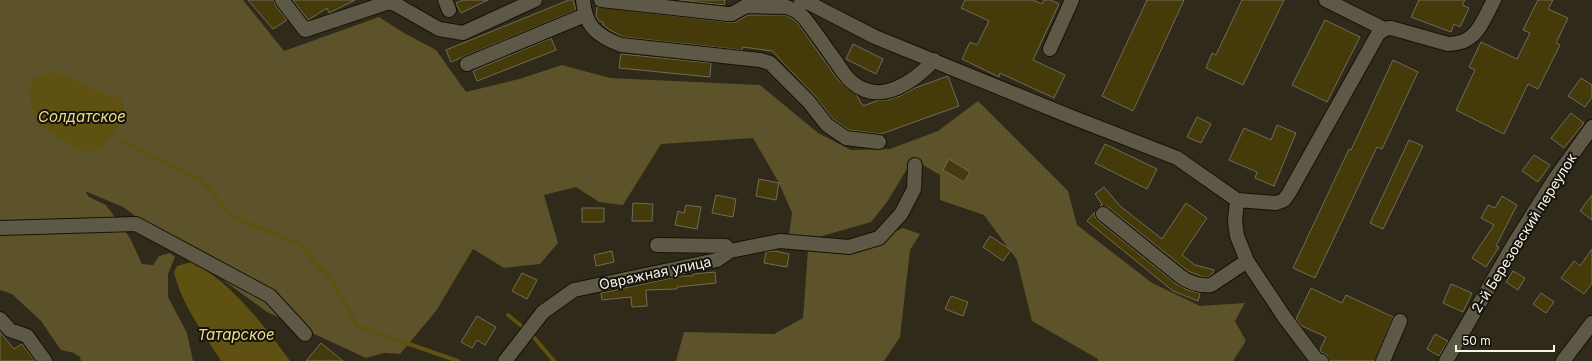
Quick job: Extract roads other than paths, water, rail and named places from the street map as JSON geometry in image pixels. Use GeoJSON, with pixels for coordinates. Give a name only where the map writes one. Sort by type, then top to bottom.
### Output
{"type":"FeatureCollection","features":[{"type":"Feature","properties":{"kind":"street"},"geometry":{"type":"LineString","coordinates":[[282,0],[305,30],[388,1],[439,29],[463,33],[535,0]]}},
{"type":"Feature","properties":{"kind":"street"},"geometry":{"type":"LineString","coordinates":[[583,0],[585,15],[593,29],[601,37],[620,46],[760,60],[770,63],[809,102],[827,125],[846,138],[879,142]]}},
{"type":"Feature","properties":{"kind":"street"},"geometry":{"type":"LineString","coordinates":[[601,0],[728,14],[732,14],[746,6],[787,7],[798,12],[805,19],[854,84],[876,92],[889,91],[910,83],[934,60]]}},
{"type":"Feature","properties":{"kind":"street"},"geometry":{"type":"LineString","coordinates":[[800,0],[809,3],[875,37],[1177,158],[1237,200],[1276,203],[1284,200],[1289,193],[1378,34],[1384,29],[1391,28],[1448,44],[1457,44],[1467,40],[1476,33],[1494,0]]}},
{"type":"Feature","properties":{"kind":"street"},"geometry":{"type":"LineString","coordinates":[[1050,49],[1072,0]]}},
{"type":"Feature","properties":{"kind":"street"},"geometry":{"type":"LineString","coordinates":[[1326,0],[1384,29]]}},
{"type":"Feature","properties":{"kind":"street"},"geometry":{"type":"LineString","coordinates":[[467,64],[585,15]]}},
{"type":"Feature","properties":{"kind":"street","name":"2-й Березовский переулок"},"geometry":{"type":"LineString","coordinates":[[1446,361],[1547,190],[1592,128]]}},
{"type":"Feature","properties":{"kind":"street","name":"Овражная улица"},"geometry":{"type":"LineString","coordinates":[[505,361],[543,312],[574,290],[718,260],[730,251],[780,241],[849,247],[880,238],[901,214],[914,189],[915,165]]}},
{"type":"Feature","properties":{"kind":"street"},"geometry":{"type":"LineString","coordinates":[[1237,200],[1235,221],[1237,236],[1247,261],[1285,318],[1316,359],[1321,361]]}},
{"type":"Feature","properties":{"kind":"street"},"geometry":{"type":"LineString","coordinates":[[1103,214],[1180,276],[1191,283],[1204,285],[1211,284],[1247,261]]}},
{"type":"Feature","properties":{"kind":"street"},"geometry":{"type":"LineString","coordinates":[[0,228],[136,224],[270,296],[305,334]]}},
{"type":"Feature","properties":{"kind":"street"},"geometry":{"type":"LineString","coordinates":[[657,245],[726,246],[730,251]]}},
{"type":"Feature","properties":{"kind":"street"},"geometry":{"type":"LineString","coordinates":[[0,320],[10,330],[27,336],[45,361]]}},
{"type":"Feature","properties":{"kind":"street"},"geometry":{"type":"LineString","coordinates":[[1383,361],[1400,321]]}},
{"type":"Feature","properties":{"kind":"street"},"geometry":{"type":"LineString","coordinates":[[1563,361],[1592,324]]}},
{"type":"Feature","properties":{"kind":"water","name":"Солдатское"},"geometry":{"type":"Polygon","coordinates":[[[52,72],[72,78],[102,93],[119,98],[124,102],[123,115],[117,129],[108,141],[97,150],[88,152],[78,150],[42,127],[39,123],[33,111],[29,90],[34,79],[38,76],[52,72]]]}},
{"type":"Feature","properties":{"kind":"water","name":"Татарское"},"geometry":{"type":"Polygon","coordinates":[[[191,262],[219,280],[233,292],[270,334],[290,361],[221,361],[187,307],[177,284],[174,272],[177,266],[191,262]]]}},
{"type":"Feature","properties":{"kind":"waterway"},"geometry":{"type":"LineString","coordinates":[[121,140],[150,156],[200,179],[233,217],[299,244],[335,285],[357,326],[458,361]]}},
{"type":"Feature","properties":{"kind":"waterway"},"geometry":{"type":"LineString","coordinates":[[508,315],[531,334],[554,361]]}}]}
